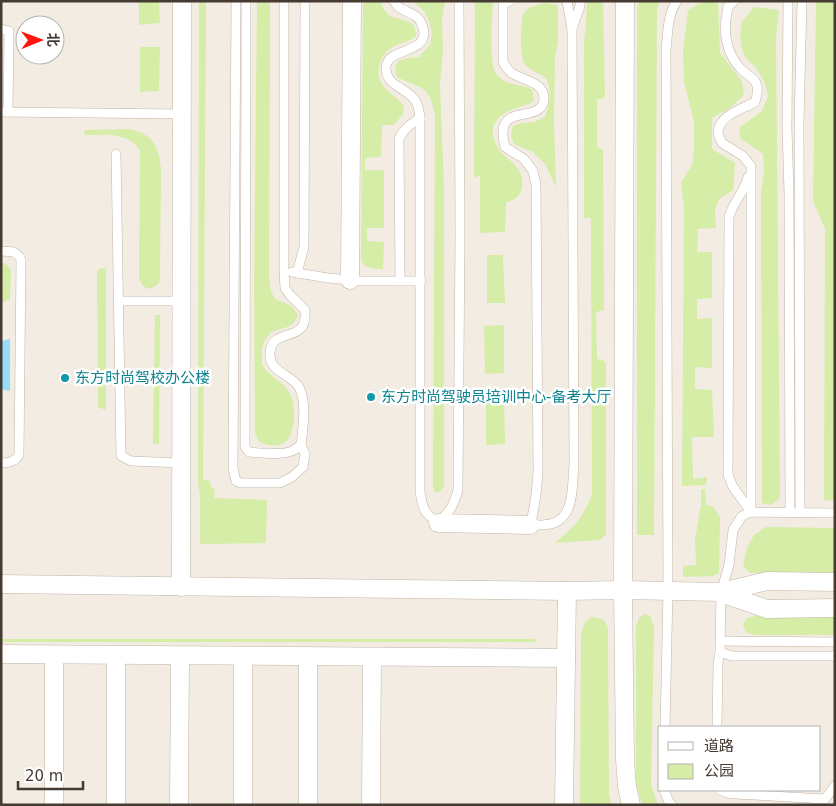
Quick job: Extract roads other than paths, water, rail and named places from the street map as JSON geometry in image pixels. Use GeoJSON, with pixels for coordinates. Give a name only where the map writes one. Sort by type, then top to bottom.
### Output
{"type":"FeatureCollection","features":[{"type":"Feature","properties":{"kind":"street"},"geometry":{"type":"LineString","coordinates":[[181,587],[182,1]]}},
{"type":"Feature","properties":{"kind":"street"},"geometry":{"type":"LineString","coordinates":[[350,280],[352,1]]}},
{"type":"Feature","properties":{"kind":"street"},"geometry":{"type":"LineString","coordinates":[[625,1],[623,590],[626,787],[631,805]]}},
{"type":"Feature","properties":{"kind":"street"},"geometry":{"type":"LineString","coordinates":[[438,523],[530,525]]}},
{"type":"Feature","properties":{"kind":"street"},"geometry":{"type":"LineString","coordinates":[[1,584],[721,592],[767,581],[835,582]]}},
{"type":"Feature","properties":{"kind":"street"},"geometry":{"type":"LineString","coordinates":[[564,805],[567,591]]}},
{"type":"Feature","properties":{"kind":"street"},"geometry":{"type":"LineString","coordinates":[[721,592],[767,609],[835,608]]}},
{"type":"Feature","properties":{"kind":"street"},"geometry":{"type":"LineString","coordinates":[[1,654],[566,658]]}},
{"type":"Feature","properties":{"kind":"street"},"geometry":{"type":"LineString","coordinates":[[54,655],[54,805]]}},
{"type":"Feature","properties":{"kind":"street"},"geometry":{"type":"LineString","coordinates":[[116,655],[116,805]]}},
{"type":"Feature","properties":{"kind":"street"},"geometry":{"type":"LineString","coordinates":[[179,805],[180,656]]}},
{"type":"Feature","properties":{"kind":"street"},"geometry":{"type":"LineString","coordinates":[[243,656],[243,805]]}},
{"type":"Feature","properties":{"kind":"street"},"geometry":{"type":"LineString","coordinates":[[308,656],[308,805]]}},
{"type":"Feature","properties":{"kind":"street"},"geometry":{"type":"LineString","coordinates":[[371,805],[372,657]]}},
{"type":"Feature","properties":{"kind":"lane"},"geometry":{"type":"LineString","coordinates":[[236,1],[233,469],[236,481],[280,483],[292,477],[303,467],[305,454],[301,445],[303,432],[302,394],[298,385],[273,366],[270,354],[274,342],[278,338],[298,332],[305,323],[306,317],[305,310],[290,295],[286,288],[284,271],[284,1]]}},
{"type":"Feature","properties":{"kind":"lane"},"geometry":{"type":"LineString","coordinates":[[246,1],[245,447],[249,452],[286,453],[301,445]]}},
{"type":"Feature","properties":{"kind":"lane"},"geometry":{"type":"LineString","coordinates":[[297,273],[304,248],[305,1]]}},
{"type":"Feature","properties":{"kind":"lane"},"geometry":{"type":"LineString","coordinates":[[394,1],[400,9],[411,13],[421,21],[424,33],[421,42],[390,59],[386,63],[386,71],[391,81],[416,101],[420,118],[420,492],[422,506],[427,515],[438,523],[450,511],[458,490],[459,1]]}},
{"type":"Feature","properties":{"kind":"lane"},"geometry":{"type":"LineString","coordinates":[[506,2],[503,62],[513,74],[535,84],[542,91],[544,100],[541,107],[535,111],[506,121],[503,127],[503,137],[505,147],[524,159],[534,171],[536,185],[538,471],[536,500],[530,525],[545,525],[554,523],[562,518],[568,509],[572,493],[574,465],[572,29],[567,1]]}},
{"type":"Feature","properties":{"kind":"lane"},"geometry":{"type":"LineString","coordinates":[[572,29],[580,1]]}},
{"type":"Feature","properties":{"kind":"lane"},"geometry":{"type":"LineString","coordinates":[[665,726],[668,592],[666,50],[668,24],[677,1]]}},
{"type":"Feature","properties":{"kind":"lane"},"geometry":{"type":"LineString","coordinates":[[788,1],[790,513]]}},
{"type":"Feature","properties":{"kind":"lane"},"geometry":{"type":"LineString","coordinates":[[800,513],[799,114],[802,1]]}},
{"type":"Feature","properties":{"kind":"lane"},"geometry":{"type":"LineString","coordinates":[[730,3],[725,30],[728,46],[732,58],[757,84],[758,94],[755,102],[728,115],[722,122],[718,132],[722,143],[743,156],[751,166],[751,512]]}},
{"type":"Feature","properties":{"kind":"lane"},"geometry":{"type":"LineString","coordinates":[[1,29],[9,31],[5,112],[182,114]]}},
{"type":"Feature","properties":{"kind":"lane"},"geometry":{"type":"LineString","coordinates":[[400,281],[399,139],[410,124],[420,118]]}},
{"type":"Feature","properties":{"kind":"lane"},"geometry":{"type":"LineString","coordinates":[[116,154],[121,456],[131,461],[181,463]]}},
{"type":"Feature","properties":{"kind":"lane"},"geometry":{"type":"LineString","coordinates":[[751,166],[747,183],[732,207],[729,217],[728,475],[733,487],[751,512]]}},
{"type":"Feature","properties":{"kind":"lane"},"geometry":{"type":"LineString","coordinates":[[1,251],[15,252],[21,260],[19,455],[17,459],[8,463],[1,463]]}},
{"type":"Feature","properties":{"kind":"lane"},"geometry":{"type":"LineString","coordinates":[[284,271],[350,280],[421,281]]}},
{"type":"Feature","properties":{"kind":"lane"},"geometry":{"type":"LineString","coordinates":[[118,301],[181,301]]}},
{"type":"Feature","properties":{"kind":"lane"},"geometry":{"type":"LineString","coordinates":[[717,726],[721,592],[729,565],[733,530],[742,516],[751,512],[835,513]]}},
{"type":"Feature","properties":{"kind":"lane"},"geometry":{"type":"LineString","coordinates":[[720,641],[835,642]]}},
{"type":"Feature","properties":{"kind":"lane"},"geometry":{"type":"LineString","coordinates":[[720,652],[732,656],[835,656]]}},
{"type":"Feature","properties":{"kind":"lane"},"geometry":{"type":"LineString","coordinates":[[722,791],[735,794],[822,802],[835,786]]}},
{"type":"Feature","properties":{"kind":"lane"},"geometry":{"type":"LineString","coordinates":[[664,791],[672,805]]}},
{"type":"Feature","properties":{"kind":"water"},"geometry":{"type":"Polygon","coordinates":[[[10,339],[10,391],[1,389],[1,341],[10,339]]]}},
{"type":"Feature","properties":{"kind":"place","name":"东方时尚驾校办公楼"},"geometry":{"type":"Point","coordinates":[65,378]}},
{"type":"Feature","properties":{"kind":"place","name":"东方时尚驾驶员培训中心-备考大厅"},"geometry":{"type":"Point","coordinates":[371,397]}}]}
